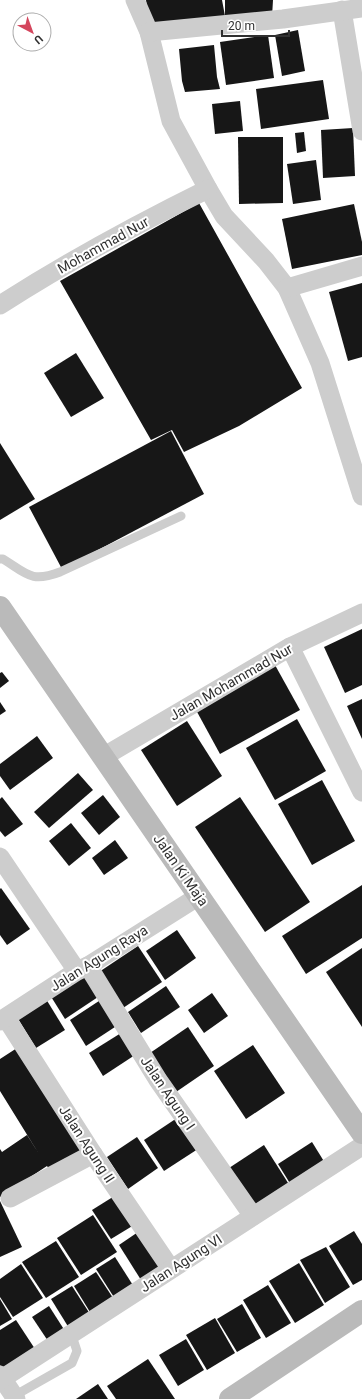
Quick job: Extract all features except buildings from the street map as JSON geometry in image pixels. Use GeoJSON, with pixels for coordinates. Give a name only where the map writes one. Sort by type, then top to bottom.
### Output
{"type":"FeatureCollection","features":[{"type":"Feature","properties":{"kind":"main road","name":"Jalan Ki Maja"},"geometry":{"type":"LineString","coordinates":[[0,607],[362,1133]]}},
{"type":"Feature","properties":{"kind":"main road"},"geometry":{"type":"LineString","coordinates":[[230,1399],[362,1311]]}},
{"type":"Feature","properties":{"kind":"street"},"geometry":{"type":"LineString","coordinates":[[134,0],[149,32],[171,121],[208,190],[224,216],[266,261],[287,288],[320,363],[362,496]]}},
{"type":"Feature","properties":{"kind":"street"},"geometry":{"type":"LineString","coordinates":[[149,32],[283,20],[362,8]]}},
{"type":"Feature","properties":{"kind":"street"},"geometry":{"type":"LineString","coordinates":[[342,10],[362,131]]}},
{"type":"Feature","properties":{"kind":"street","name":"Mohammad Nur"},"geometry":{"type":"LineString","coordinates":[[0,305],[55,271],[124,232],[208,190]]}},
{"type":"Feature","properties":{"kind":"street"},"geometry":{"type":"LineString","coordinates":[[287,288],[362,266]]}},
{"type":"Feature","properties":{"kind":"street","name":"Jalan Mohammad Nur"},"geometry":{"type":"LineString","coordinates":[[103,757],[290,647],[362,613]]}},
{"type":"Feature","properties":{"kind":"street"},"geometry":{"type":"LineString","coordinates":[[290,647],[362,792]]}},
{"type":"Feature","properties":{"kind":"street","name":"Jalan Agung I"},"geometry":{"type":"LineString","coordinates":[[0,857],[5,876],[82,969],[253,1216]]}},
{"type":"Feature","properties":{"kind":"street","name":"Jalan Agung Raya"},"geometry":{"type":"LineString","coordinates":[[3,1020],[199,896]]}},
{"type":"Feature","properties":{"kind":"street","name":"Jalan Agung II"},"geometry":{"type":"LineString","coordinates":[[3,1020],[171,1269]]}},
{"type":"Feature","properties":{"kind":"street","name":"Jalan Agung VI"},"geometry":{"type":"LineString","coordinates":[[1,1378],[362,1146]]}},
{"type":"Feature","properties":{"kind":"street"},"geometry":{"type":"LineString","coordinates":[[10,1198],[93,1154]]}},
{"type":"Feature","properties":{"kind":"street"},"geometry":{"type":"LineString","coordinates":[[1,1378],[15,1397]]}},
{"type":"Feature","properties":{"kind":"lane"},"geometry":{"type":"LineString","coordinates":[[0,559],[3,559],[33,578],[42,578],[60,572],[181,516]]}},
{"type":"Feature","properties":{"kind":"lane"},"geometry":{"type":"LineString","coordinates":[[15,1397],[72,1363],[77,1351],[71,1333]]}}]}
